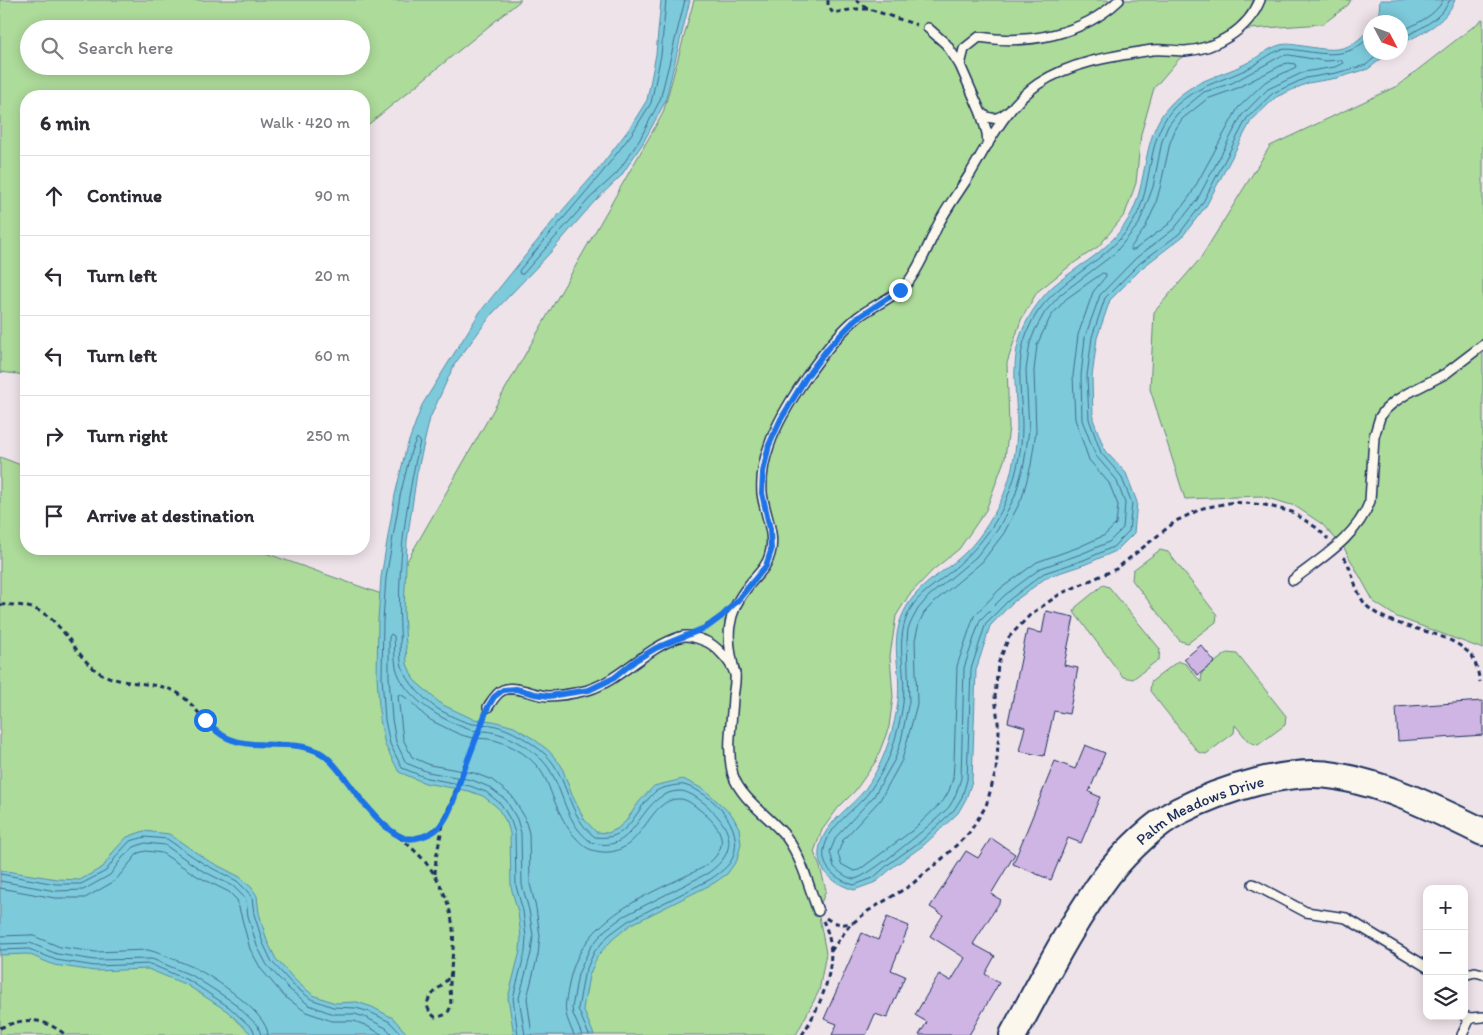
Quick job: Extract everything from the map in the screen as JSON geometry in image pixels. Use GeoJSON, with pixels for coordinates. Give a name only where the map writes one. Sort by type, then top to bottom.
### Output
{"type":"FeatureCollection","features":[{"type":"Feature","properties":{"kind":"street","name":"Palm Meadows Drive"},"geometry":{"type":"LineString","coordinates":[[1013,1035],[1082,911],[1110,872],[1137,842],[1178,811],[1218,794],[1272,779],[1303,774],[1334,775],[1375,784],[1428,805],[1483,832]]}},
{"type":"Feature","properties":{"kind":"lane"},"geometry":{"type":"LineString","coordinates":[[960,65],[964,49],[979,37],[990,39],[1026,39],[1059,34],[1085,24],[1108,10],[1119,0]]}},
{"type":"Feature","properties":{"kind":"lane"},"geometry":{"type":"LineString","coordinates":[[981,113],[987,118],[1001,118],[1038,84],[1053,75],[1088,62],[1156,50],[1186,51],[1212,46],[1226,39],[1244,24],[1260,0]]}},
{"type":"Feature","properties":{"kind":"lane"},"geometry":{"type":"LineString","coordinates":[[928,28],[946,44],[960,65],[981,113],[988,144]]}},
{"type":"Feature","properties":{"kind":"lane"},"geometry":{"type":"LineString","coordinates":[[818,911],[800,862],[787,838],[747,797],[734,778],[729,756],[735,674],[729,651],[729,628],[737,601],[766,566],[771,551],[770,529],[762,493],[763,472],[769,445],[781,419],[807,376],[828,348],[856,319],[900,290],[911,279],[922,260],[938,224],[1008,111]]}},
{"type":"Feature","properties":{"kind":"lane"},"geometry":{"type":"LineString","coordinates":[[1293,580],[1336,546],[1361,521],[1370,501],[1374,437],[1380,417],[1385,410],[1401,397],[1445,374],[1483,345]]}},
{"type":"Feature","properties":{"kind":"lane"},"geometry":{"type":"LineString","coordinates":[[488,707],[494,697],[503,690],[516,689],[549,696],[589,690],[614,678],[636,660],[656,648],[681,636],[694,637],[709,643],[724,656],[735,674]]}},
{"type":"Feature","properties":{"kind":"lane"},"geometry":{"type":"LineString","coordinates":[[1253,884],[1306,912],[1346,918],[1423,965]]}},
{"type":"Feature","properties":{"kind":"lane"},"geometry":{"type":"LineString","coordinates":[[1468,974],[1475,972],[1483,974]]}},
{"type":"Feature","properties":{"kind":"lane"},"geometry":{"type":"LineString","coordinates":[[1468,1017],[1483,1017]]}},
{"type":"Feature","properties":{"kind":"lane"},"geometry":{"type":"LineString","coordinates":[[1462,1035],[1466,1020]]}},
{"type":"Feature","properties":{"kind":"path"},"geometry":{"type":"LineString","coordinates":[[828,0],[828,6],[833,13],[855,9],[869,9],[856,0]]}},
{"type":"Feature","properties":{"kind":"path"},"geometry":{"type":"LineString","coordinates":[[831,951],[849,926],[868,911],[911,885],[943,858],[969,833],[986,806],[996,771],[999,731],[995,696],[998,664],[1010,638],[1031,614],[1060,594],[1116,569],[1176,521],[1203,508],[1234,502],[1265,505],[1292,512],[1317,528],[1336,546],[1345,559],[1359,594],[1368,607],[1385,618],[1448,639],[1471,654],[1480,682]]}},
{"type":"Feature","properties":{"kind":"path"},"geometry":{"type":"LineString","coordinates":[[681,636],[707,627],[722,616],[737,601]]}},
{"type":"Feature","properties":{"kind":"path"},"geometry":{"type":"LineString","coordinates":[[0,605],[16,604],[39,610],[56,623],[84,660],[99,672],[118,681],[163,687],[177,693],[223,736],[241,742],[289,745],[320,753],[335,766],[376,816],[417,853],[435,875],[448,901],[453,929],[450,975],[451,1002],[449,1011],[442,1016],[435,1016],[429,1012],[427,1003],[430,996],[446,984],[450,975]]}},
{"type":"Feature","properties":{"kind":"path"},"geometry":{"type":"LineString","coordinates":[[435,875],[436,858],[444,821],[488,707]]}},
{"type":"Feature","properties":{"kind":"path"},"geometry":{"type":"LineString","coordinates":[[395,834],[407,839],[421,837],[436,830],[444,821]]}},
{"type":"Feature","properties":{"kind":"path"},"geometry":{"type":"LineString","coordinates":[[818,911],[828,920],[838,924],[854,923]]}},
{"type":"Feature","properties":{"kind":"path"},"geometry":{"type":"LineString","coordinates":[[802,1035],[824,992],[830,968],[831,951],[827,929],[818,911]]}},
{"type":"Feature","properties":{"kind":"path"},"geometry":{"type":"LineString","coordinates":[[0,1028],[16,1021],[38,1020],[54,1026],[66,1035]]}},
{"type":"Feature","properties":{"kind":"green space"},"geometry":{"type":"Polygon","coordinates":[[[0,0],[521,0],[370,123],[370,90],[20,90],[20,374],[0,372],[0,0]]]}},
{"type":"Feature","properties":{"kind":"green space"},"geometry":{"type":"Polygon","coordinates":[[[694,0],[1351,0],[1348,5],[1323,24],[1250,29],[1217,37],[1179,59],[1154,88],[1141,134],[1136,183],[1125,214],[1099,246],[1037,292],[1021,320],[1007,363],[1009,427],[1005,458],[986,510],[959,549],[933,570],[909,595],[896,616],[890,656],[893,697],[889,727],[876,761],[855,791],[838,808],[822,830],[814,852],[826,890],[818,911],[826,953],[819,991],[796,1035],[0,1035],[0,457],[20,465],[20,555],[271,555],[387,596],[663,113],[694,0]]]}},
{"type":"Feature","properties":{"kind":"green space"},"geometry":{"type":"Polygon","coordinates":[[[1483,19],[1483,649],[1397,617],[1374,602],[1344,548],[1322,524],[1295,506],[1261,496],[1185,499],[1150,389],[1154,312],[1200,259],[1270,146],[1397,86],[1483,19]]]}},
{"type":"Feature","properties":{"kind":"green space"},"geometry":{"type":"Polygon","coordinates":[[[1160,550],[1168,552],[1217,615],[1216,622],[1188,643],[1180,641],[1132,580],[1133,570],[1160,550]]]}},
{"type":"Feature","properties":{"kind":"green space"},"geometry":{"type":"Polygon","coordinates":[[[1103,585],[1109,587],[1160,649],[1159,659],[1133,679],[1123,677],[1074,612],[1076,607],[1103,585]]]}},
{"type":"Feature","properties":{"kind":"green space"},"geometry":{"type":"Polygon","coordinates":[[[1227,653],[1237,654],[1286,716],[1285,725],[1258,745],[1249,742],[1235,725],[1234,733],[1206,754],[1198,752],[1150,691],[1151,682],[1178,661],[1186,664],[1201,682],[1202,672],[1227,653]]]}},
{"type":"Feature","properties":{"kind":"water"},"geometry":{"type":"Polygon","coordinates":[[[661,0],[690,0],[665,102],[643,143],[621,176],[594,202],[549,254],[492,314],[454,365],[430,418],[417,473],[407,541],[404,611],[407,664],[414,680],[441,704],[473,719],[493,721],[514,727],[549,751],[561,765],[572,795],[584,819],[596,832],[608,833],[617,829],[626,821],[639,802],[654,786],[683,779],[705,790],[732,815],[739,828],[741,844],[737,860],[727,874],[714,883],[630,925],[598,955],[589,976],[583,1009],[594,1035],[514,1035],[508,998],[520,951],[521,937],[518,912],[511,887],[510,833],[507,823],[497,807],[483,796],[469,791],[425,783],[399,772],[385,745],[380,720],[377,677],[381,577],[395,495],[406,449],[422,405],[480,312],[554,220],[597,171],[629,129],[647,100],[656,54],[661,0]]]}},
{"type":"Feature","properties":{"kind":"water"},"geometry":{"type":"Polygon","coordinates":[[[1380,0],[1455,0],[1439,22],[1408,40],[1408,15],[1378,15],[1380,0]]]}},
{"type":"Feature","properties":{"kind":"water"},"geometry":{"type":"Polygon","coordinates":[[[1362,36],[1363,60],[1380,60],[1368,69],[1337,78],[1308,83],[1276,97],[1251,121],[1206,206],[1182,237],[1143,267],[1110,300],[1097,338],[1092,377],[1093,419],[1105,451],[1126,473],[1137,502],[1134,533],[1116,551],[1086,564],[1047,577],[1012,603],[990,626],[976,670],[972,781],[966,799],[958,813],[924,845],[893,867],[876,882],[854,890],[834,881],[821,866],[819,851],[821,842],[830,826],[863,792],[873,777],[887,746],[895,720],[898,701],[896,642],[901,618],[919,590],[959,559],[983,532],[1007,486],[1014,460],[1017,434],[1015,361],[1019,340],[1032,311],[1052,287],[1101,251],[1125,225],[1140,190],[1154,130],[1170,105],[1187,90],[1205,80],[1245,64],[1276,46],[1289,44],[1323,49],[1340,49],[1355,42],[1362,36]]]}},
{"type":"Feature","properties":{"kind":"water"},"geometry":{"type":"Polygon","coordinates":[[[144,831],[169,834],[207,860],[240,877],[252,888],[257,896],[259,913],[267,941],[276,959],[296,981],[313,995],[335,1003],[357,1002],[372,1007],[393,1018],[408,1035],[252,1035],[227,1011],[187,985],[148,969],[95,971],[54,965],[28,954],[0,955],[0,870],[57,879],[80,880],[103,867],[127,837],[144,831]]]}},
{"type":"Feature","properties":{"kind":"building"},"geometry":{"type":"Polygon","coordinates":[[[1046,611],[1074,617],[1064,665],[1078,668],[1069,714],[1054,711],[1044,756],[1019,751],[1025,727],[1008,722],[1027,630],[1042,633],[1046,611]]]}},
{"type":"Feature","properties":{"kind":"building"},"geometry":{"type":"Polygon","coordinates":[[[1201,645],[1215,662],[1198,675],[1184,659],[1201,645]]]}},
{"type":"Feature","properties":{"kind":"building"},"geometry":{"type":"Polygon","coordinates":[[[1483,701],[1483,735],[1398,741],[1396,707],[1483,701]]]}},
{"type":"Feature","properties":{"kind":"building"},"geometry":{"type":"Polygon","coordinates":[[[1085,745],[1105,753],[1089,792],[1100,797],[1081,843],[1068,838],[1051,880],[1013,864],[1055,761],[1075,769],[1085,745]]]}},
{"type":"Feature","properties":{"kind":"building"},"geometry":{"type":"Polygon","coordinates":[[[991,838],[1015,854],[991,894],[1001,900],[973,944],[995,956],[985,974],[999,983],[969,1035],[919,1035],[927,1022],[915,1015],[939,974],[951,981],[965,958],[930,936],[943,915],[930,907],[966,851],[978,858],[991,838]]]}},
{"type":"Feature","properties":{"kind":"building"},"geometry":{"type":"Polygon","coordinates":[[[887,917],[909,926],[891,970],[905,976],[887,1018],[875,1014],[866,1035],[832,1035],[837,1024],[824,1019],[862,933],[878,940],[887,917]]]}},
{"type":"Feature","properties":{"kind":"route"},"geometry":{"type":"LineString","coordinates":[[205,720],[223,736],[241,742],[289,745],[320,753],[335,766],[376,816],[395,834],[407,839],[421,837],[436,830],[444,821],[488,707],[494,697],[503,690],[516,689],[549,696],[589,690],[614,678],[636,660],[656,648],[681,636],[707,627],[722,616],[737,601],[766,566],[771,551],[770,529],[762,493],[763,472],[769,445],[781,419],[807,376],[828,348],[856,319],[900,290]]}}]}
